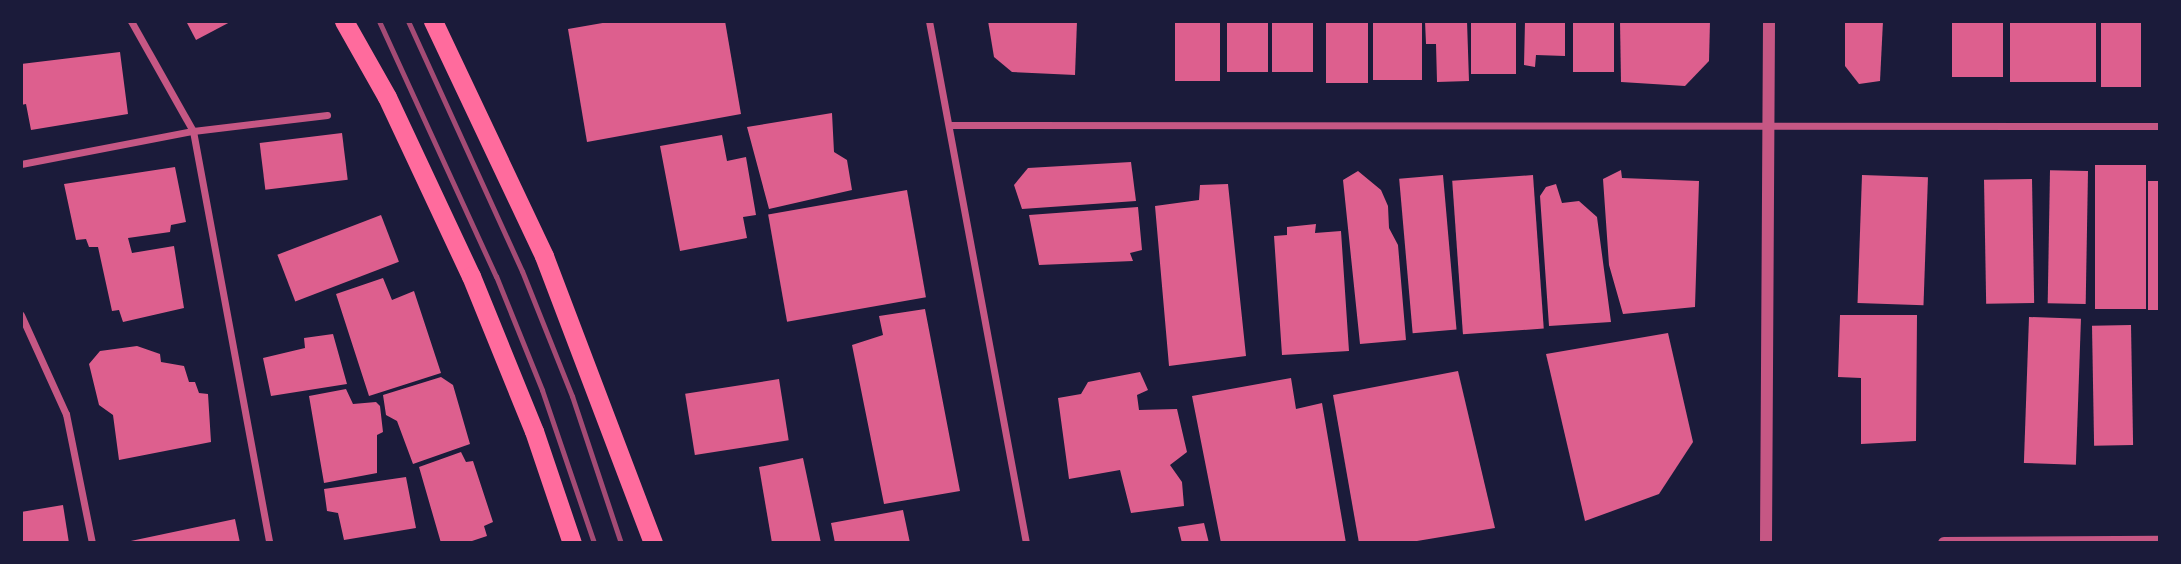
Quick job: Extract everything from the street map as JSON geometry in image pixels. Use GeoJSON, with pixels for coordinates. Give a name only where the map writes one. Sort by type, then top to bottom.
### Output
{"type":"FeatureCollection","features":[{"type":"Feature","properties":{"kind":"highway"},"geometry":{"type":"LineString","coordinates":[[344,21],[387,97],[471,276],[534,431],[572,543]]}},
{"type":"Feature","properties":{"kind":"highway"},"geometry":{"type":"LineString","coordinates":[[432,21],[544,256],[653,543]]}},
{"type":"Feature","properties":{"kind":"street"},"geometry":{"type":"LineString","coordinates":[[131,21],[193,131],[269,543]]}},
{"type":"Feature","properties":{"kind":"street"},"geometry":{"type":"LineString","coordinates":[[929,21],[1026,543]]}},
{"type":"Feature","properties":{"kind":"street"},"geometry":{"type":"LineString","coordinates":[[1766,543],[1769,21]]}},
{"type":"Feature","properties":{"kind":"street"},"geometry":{"type":"LineString","coordinates":[[21,164],[193,131],[327,115]]}},
{"type":"Feature","properties":{"kind":"street"},"geometry":{"type":"LineString","coordinates":[[949,125],[2160,126]]}},
{"type":"Feature","properties":{"kind":"street"},"geometry":{"type":"LineString","coordinates":[[21,315],[66,415],[92,543]]}},
{"type":"Feature","properties":{"kind":"street"},"geometry":{"type":"LineString","coordinates":[[1944,543],[2160,542]]}},
{"type":"Feature","properties":{"kind":"building"},"geometry":{"type":"Polygon","coordinates":[[[186,21],[232,21],[196,40],[186,21]]]}},
{"type":"Feature","properties":{"kind":"building"},"geometry":{"type":"Polygon","coordinates":[[[614,21],[725,21],[741,114],[587,142],[568,29],[614,21]]]}},
{"type":"Feature","properties":{"kind":"building"},"geometry":{"type":"Polygon","coordinates":[[[988,21],[1077,21],[1075,75],[1012,72],[994,57],[988,21]]]}},
{"type":"Feature","properties":{"kind":"building"},"geometry":{"type":"Polygon","coordinates":[[[1175,21],[1220,21],[1220,81],[1175,81],[1175,21]]]}},
{"type":"Feature","properties":{"kind":"building"},"geometry":{"type":"Polygon","coordinates":[[[1227,21],[1268,21],[1268,72],[1227,72],[1227,21]]]}},
{"type":"Feature","properties":{"kind":"building"},"geometry":{"type":"Polygon","coordinates":[[[1272,21],[1313,21],[1313,72],[1272,72],[1272,21]]]}},
{"type":"Feature","properties":{"kind":"building"},"geometry":{"type":"Polygon","coordinates":[[[1326,21],[1368,21],[1368,83],[1326,83],[1326,21]]]}},
{"type":"Feature","properties":{"kind":"building"},"geometry":{"type":"Polygon","coordinates":[[[1373,21],[1422,21],[1422,80],[1373,80],[1373,21]]]}},
{"type":"Feature","properties":{"kind":"building"},"geometry":{"type":"Polygon","coordinates":[[[1425,21],[1467,21],[1469,81],[1437,82],[1436,44],[1426,44],[1425,21]]]}},
{"type":"Feature","properties":{"kind":"building"},"geometry":{"type":"Polygon","coordinates":[[[1471,21],[1516,21],[1516,74],[1471,74],[1471,21]]]}},
{"type":"Feature","properties":{"kind":"building"},"geometry":{"type":"Polygon","coordinates":[[[1525,21],[1565,21],[1565,56],[1536,55],[1535,67],[1524,65],[1525,21]]]}},
{"type":"Feature","properties":{"kind":"building"},"geometry":{"type":"Polygon","coordinates":[[[1573,21],[1614,21],[1614,72],[1573,72],[1573,21]]]}},
{"type":"Feature","properties":{"kind":"building"},"geometry":{"type":"Polygon","coordinates":[[[1620,21],[1710,21],[1709,61],[1685,86],[1621,82],[1620,21]]]}},
{"type":"Feature","properties":{"kind":"building"},"geometry":{"type":"Polygon","coordinates":[[[1845,21],[1883,21],[1880,81],[1859,84],[1845,66],[1845,21]]]}},
{"type":"Feature","properties":{"kind":"building"},"geometry":{"type":"Polygon","coordinates":[[[1952,21],[2003,21],[2003,77],[1952,77],[1952,21]]]}},
{"type":"Feature","properties":{"kind":"building"},"geometry":{"type":"Polygon","coordinates":[[[2010,21],[2096,21],[2096,82],[2010,82],[2010,21]]]}},
{"type":"Feature","properties":{"kind":"building"},"geometry":{"type":"Polygon","coordinates":[[[2101,21],[2141,21],[2141,87],[2101,87],[2101,21]]]}},
{"type":"Feature","properties":{"kind":"building"},"geometry":{"type":"Polygon","coordinates":[[[120,52],[128,114],[31,130],[26,104],[21,105],[21,64],[120,52]]]}},
{"type":"Feature","properties":{"kind":"building"},"geometry":{"type":"Polygon","coordinates":[[[832,113],[834,152],[847,160],[852,190],[769,209],[747,127],[832,113]]]}},
{"type":"Feature","properties":{"kind":"building"},"geometry":{"type":"Polygon","coordinates":[[[342,133],[348,180],[265,190],[260,143],[342,133]]]}},
{"type":"Feature","properties":{"kind":"building"},"geometry":{"type":"Polygon","coordinates":[[[722,135],[727,161],[746,157],[756,215],[743,217],[747,238],[680,251],[660,146],[722,135]]]}},
{"type":"Feature","properties":{"kind":"building"},"geometry":{"type":"Polygon","coordinates":[[[1131,162],[1136,201],[1022,209],[1014,185],[1028,168],[1131,162]]]}},
{"type":"Feature","properties":{"kind":"building"},"geometry":{"type":"Polygon","coordinates":[[[2095,165],[2146,165],[2146,309],[2095,309],[2095,165]]]}},
{"type":"Feature","properties":{"kind":"building"},"geometry":{"type":"Polygon","coordinates":[[[175,167],[186,222],[171,225],[170,232],[128,238],[132,253],[174,246],[184,308],[123,322],[119,310],[112,311],[98,247],[89,247],[86,239],[76,240],[64,184],[175,167]]]}},
{"type":"Feature","properties":{"kind":"building"},"geometry":{"type":"Polygon","coordinates":[[[1621,170],[1622,178],[1699,181],[1695,307],[1623,314],[1609,265],[1603,179],[1621,170]]]}},
{"type":"Feature","properties":{"kind":"building"},"geometry":{"type":"Polygon","coordinates":[[[2050,170],[2088,171],[2086,304],[2048,303],[2050,170]]]}},
{"type":"Feature","properties":{"kind":"building"},"geometry":{"type":"Polygon","coordinates":[[[1358,171],[1381,190],[1388,206],[1389,228],[1398,245],[1406,340],[1360,344],[1343,180],[1358,171]]]}},
{"type":"Feature","properties":{"kind":"building"},"geometry":{"type":"Polygon","coordinates":[[[1443,175],[1457,329],[1413,333],[1399,179],[1443,175]]]}},
{"type":"Feature","properties":{"kind":"building"},"geometry":{"type":"Polygon","coordinates":[[[1533,175],[1544,329],[1463,334],[1452,181],[1533,175]]]}},
{"type":"Feature","properties":{"kind":"building"},"geometry":{"type":"Polygon","coordinates":[[[1862,175],[1928,177],[1923,305],[1858,303],[1862,175]]]}},
{"type":"Feature","properties":{"kind":"building"},"geometry":{"type":"Polygon","coordinates":[[[2032,179],[2034,303],[1986,304],[1984,180],[2032,179]]]}},
{"type":"Feature","properties":{"kind":"building"},"geometry":{"type":"Polygon","coordinates":[[[2148,181],[2160,181],[2160,310],[2148,310],[2148,181]]]}},
{"type":"Feature","properties":{"kind":"building"},"geometry":{"type":"Polygon","coordinates":[[[1228,184],[1246,356],[1169,366],[1155,206],[1199,200],[1200,185],[1228,184]]]}},
{"type":"Feature","properties":{"kind":"building"},"geometry":{"type":"Polygon","coordinates":[[[1556,184],[1562,203],[1579,201],[1597,217],[1611,322],[1549,326],[1540,196],[1546,187],[1556,184]]]}},
{"type":"Feature","properties":{"kind":"building"},"geometry":{"type":"Polygon","coordinates":[[[907,190],[926,297],[787,322],[768,214],[907,190]]]}},
{"type":"Feature","properties":{"kind":"building"},"geometry":{"type":"Polygon","coordinates":[[[1138,207],[1142,250],[1130,253],[1133,261],[1039,265],[1029,215],[1138,207]]]}},
{"type":"Feature","properties":{"kind":"building"},"geometry":{"type":"Polygon","coordinates":[[[381,215],[399,262],[295,301],[277,255],[381,215]]]}},
{"type":"Feature","properties":{"kind":"building"},"geometry":{"type":"Polygon","coordinates":[[[1316,224],[1315,233],[1341,231],[1349,351],[1282,355],[1274,236],[1287,235],[1287,227],[1316,224]]]}},
{"type":"Feature","properties":{"kind":"building"},"geometry":{"type":"Polygon","coordinates":[[[383,278],[392,300],[414,291],[441,373],[369,396],[336,294],[383,278]]]}},
{"type":"Feature","properties":{"kind":"building"},"geometry":{"type":"Polygon","coordinates":[[[925,309],[960,491],[884,504],[852,345],[883,335],[879,316],[925,309]]]}},
{"type":"Feature","properties":{"kind":"building"},"geometry":{"type":"Polygon","coordinates":[[[1840,315],[1917,315],[1916,441],[1861,444],[1861,378],[1838,377],[1840,315]]]}},
{"type":"Feature","properties":{"kind":"building"},"geometry":{"type":"Polygon","coordinates":[[[2029,317],[2081,319],[2076,465],[2024,463],[2029,317]]]}},
{"type":"Feature","properties":{"kind":"building"},"geometry":{"type":"Polygon","coordinates":[[[2131,325],[2133,445],[2094,446],[2092,326],[2131,325]]]}},
{"type":"Feature","properties":{"kind":"building"},"geometry":{"type":"Polygon","coordinates":[[[1668,333],[1693,442],[1659,494],[1585,521],[1546,354],[1668,333]]]}},
{"type":"Feature","properties":{"kind":"building"},"geometry":{"type":"Polygon","coordinates":[[[333,334],[347,384],[271,396],[263,358],[305,348],[304,338],[333,334]]]}},
{"type":"Feature","properties":{"kind":"building"},"geometry":{"type":"Polygon","coordinates":[[[137,346],[160,354],[161,362],[184,366],[189,382],[195,382],[199,393],[208,394],[211,442],[119,460],[113,415],[99,405],[89,364],[100,351],[137,346]]]}},
{"type":"Feature","properties":{"kind":"building"},"geometry":{"type":"Polygon","coordinates":[[[1458,371],[1495,528],[1405,543],[1359,543],[1333,395],[1458,371]]]}},
{"type":"Feature","properties":{"kind":"building"},"geometry":{"type":"Polygon","coordinates":[[[1140,372],[1148,390],[1137,395],[1139,410],[1177,409],[1187,452],[1170,465],[1182,482],[1184,506],[1131,513],[1120,470],[1069,479],[1058,398],[1081,394],[1088,382],[1140,372]]]}},
{"type":"Feature","properties":{"kind":"building"},"geometry":{"type":"Polygon","coordinates":[[[441,377],[453,385],[470,444],[413,464],[397,421],[386,415],[383,395],[441,377]]]}},
{"type":"Feature","properties":{"kind":"building"},"geometry":{"type":"Polygon","coordinates":[[[1291,378],[1296,409],[1322,403],[1346,543],[1221,543],[1192,396],[1291,378]]]}},
{"type":"Feature","properties":{"kind":"building"},"geometry":{"type":"Polygon","coordinates":[[[779,379],[789,440],[695,455],[685,394],[779,379]]]}},
{"type":"Feature","properties":{"kind":"building"},"geometry":{"type":"Polygon","coordinates":[[[346,389],[353,404],[376,402],[380,406],[383,432],[377,435],[377,473],[324,483],[309,396],[346,389]]]}},
{"type":"Feature","properties":{"kind":"building"},"geometry":{"type":"Polygon","coordinates":[[[461,452],[466,462],[473,461],[493,522],[484,526],[487,536],[466,543],[441,543],[419,467],[461,452]]]}},
{"type":"Feature","properties":{"kind":"building"},"geometry":{"type":"Polygon","coordinates":[[[803,458],[821,543],[772,543],[759,467],[803,458]]]}},
{"type":"Feature","properties":{"kind":"building"},"geometry":{"type":"Polygon","coordinates":[[[406,477],[416,528],[344,540],[338,513],[327,511],[324,489],[406,477]]]}},
{"type":"Feature","properties":{"kind":"building"},"geometry":{"type":"Polygon","coordinates":[[[63,505],[69,543],[21,543],[21,512],[63,505]]]}},
{"type":"Feature","properties":{"kind":"building"},"geometry":{"type":"Polygon","coordinates":[[[903,510],[910,543],[835,543],[831,523],[903,510]]]}},
{"type":"Feature","properties":{"kind":"building"},"geometry":{"type":"Polygon","coordinates":[[[235,519],[240,543],[126,543],[126,542],[235,519]]]}},
{"type":"Feature","properties":{"kind":"building"},"geometry":{"type":"Polygon","coordinates":[[[1204,523],[1209,543],[1182,543],[1178,527],[1204,523]]]}},
{"type":"Feature","properties":{"kind":"railway"},"geometry":{"type":"LineString","coordinates":[[379,21],[496,276],[542,390],[594,543]]}},
{"type":"Feature","properties":{"kind":"railway"},"geometry":{"type":"LineString","coordinates":[[408,21],[522,271],[572,396],[621,543]]}}]}
